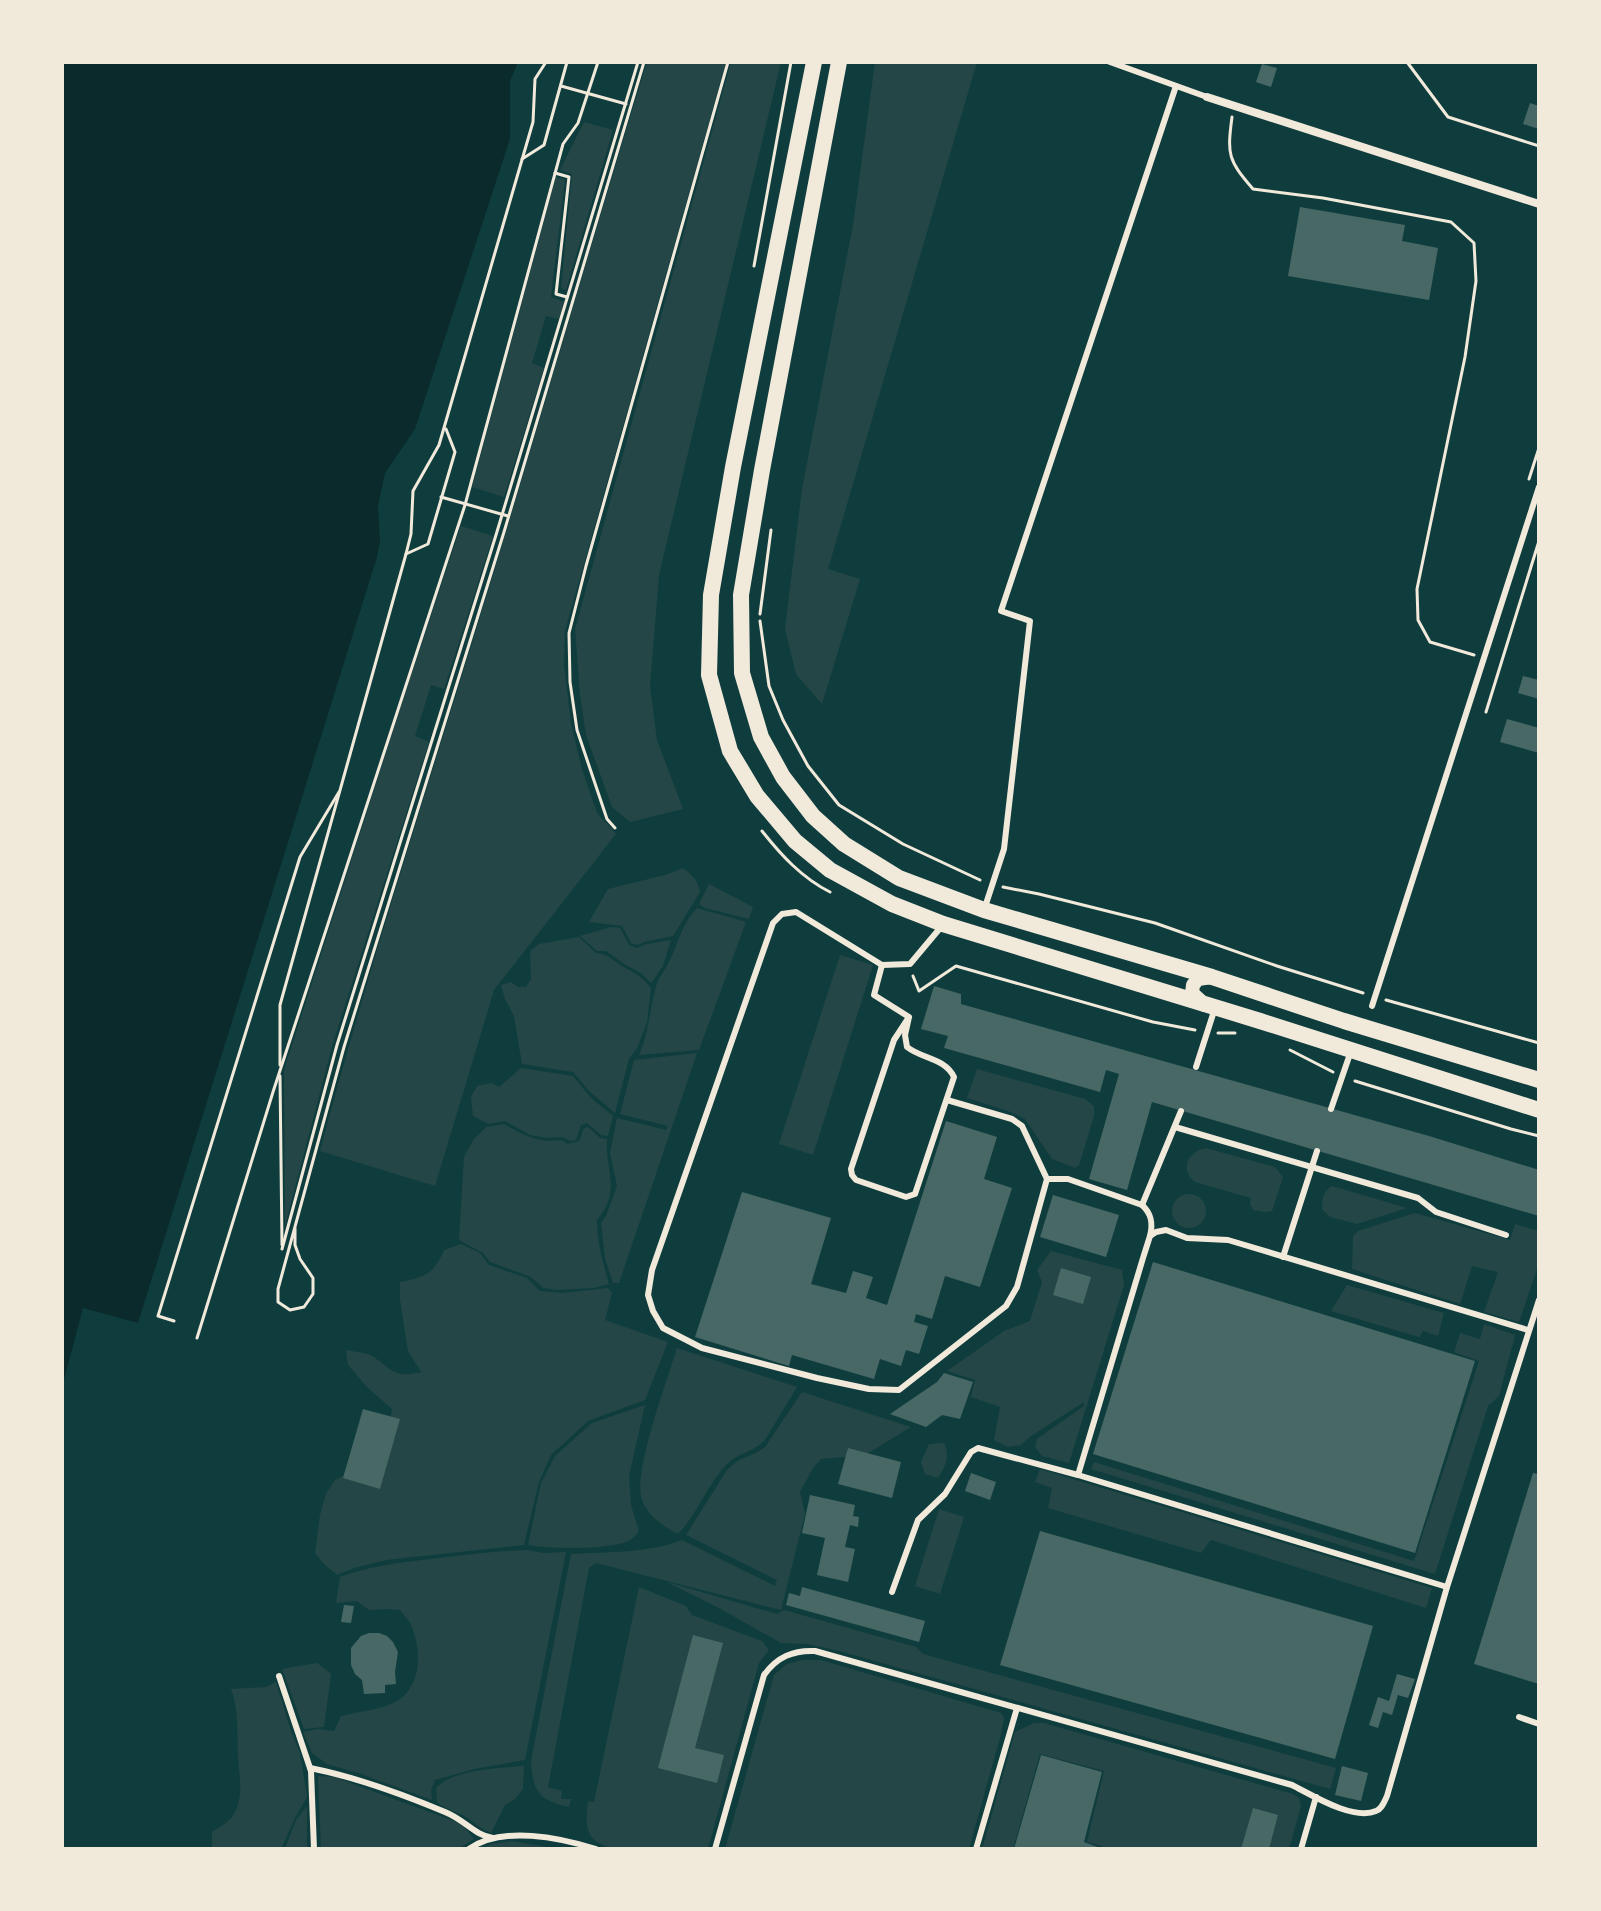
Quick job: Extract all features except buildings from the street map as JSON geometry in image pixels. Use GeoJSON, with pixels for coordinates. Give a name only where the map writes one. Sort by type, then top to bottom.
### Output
{"type":"FeatureCollection","features":[{"type":"Feature","properties":{"kind":"main road"},"geometry":{"type":"LineString","coordinates":[[814,62],[733,467],[711,595],[709,675],[730,751],[757,796],[795,841],[830,870],[892,904],[943,924],[1539,1110]]}},
{"type":"Feature","properties":{"kind":"main road"},"geometry":{"type":"LineString","coordinates":[[839,62],[741,595],[742,673],[761,737],[783,777],[813,816],[844,844],[899,878],[984,910],[1212,977],[1539,1080]]}},
{"type":"Feature","properties":{"kind":"street"},"geometry":{"type":"LineString","coordinates":[[1207,97],[1539,204]]}},
{"type":"Feature","properties":{"kind":"street"},"geometry":{"type":"LineString","coordinates":[[1210,1007],[1192,993],[1198,979],[1212,977]]}},
{"type":"Feature","properties":{"kind":"lane"},"geometry":{"type":"LineString","coordinates":[[1110,62],[1207,97]]}},
{"type":"Feature","properties":{"kind":"lane"},"geometry":{"type":"LineString","coordinates":[[984,910],[1004,849],[1030,621],[1001,611],[1176,86]]}},
{"type":"Feature","properties":{"kind":"lane"},"geometry":{"type":"LineString","coordinates":[[1372,1006],[1539,487]]}},
{"type":"Feature","properties":{"kind":"lane"},"geometry":{"type":"LineString","coordinates":[[943,924],[910,964],[882,965],[796,912],[782,914],[773,923],[652,1270],[648,1295],[663,1328],[702,1348],[817,1378],[869,1389],[899,1390],[1006,1306],[1017,1287],[1047,1179],[1022,1126],[1012,1119],[947,1100]]}},
{"type":"Feature","properties":{"kind":"lane"},"geometry":{"type":"LineString","coordinates":[[882,965],[874,995],[909,1017]]}},
{"type":"Feature","properties":{"kind":"lane"},"geometry":{"type":"LineString","coordinates":[[1196,1067],[1207,1033],[1210,1007]]}},
{"type":"Feature","properties":{"kind":"lane"},"geometry":{"type":"LineString","coordinates":[[909,1017],[905,1035],[907,1047],[916,1054],[949,1067],[954,1077],[915,1194],[906,1197],[856,1180],[851,1169],[894,1040],[909,1017]]}},
{"type":"Feature","properties":{"kind":"lane"},"geometry":{"type":"LineString","coordinates":[[1331,1109],[1351,1051]]}},
{"type":"Feature","properties":{"kind":"lane"},"geometry":{"type":"LineString","coordinates":[[1142,1205],[1181,1111]]}},
{"type":"Feature","properties":{"kind":"lane"},"geometry":{"type":"LineString","coordinates":[[1175,1127],[1418,1198],[1436,1212],[1506,1235]]}},
{"type":"Feature","properties":{"kind":"lane"},"geometry":{"type":"LineString","coordinates":[[1283,1257],[1317,1151]]}},
{"type":"Feature","properties":{"kind":"lane"},"geometry":{"type":"LineString","coordinates":[[1047,1179],[1068,1179],[1142,1205],[1151,1216],[1150,1236],[1078,1475]]}},
{"type":"Feature","properties":{"kind":"lane"},"geometry":{"type":"LineString","coordinates":[[1150,1236],[1166,1230],[1187,1238],[1228,1240],[1528,1330]]}},
{"type":"Feature","properties":{"kind":"lane"},"geometry":{"type":"LineString","coordinates":[[715,1849],[764,1675],[772,1663],[784,1655],[805,1651],[815,1651],[1292,1785],[1350,1811],[1377,1811],[1383,1805],[1447,1587],[1539,1300]]}},
{"type":"Feature","properties":{"kind":"lane"},"geometry":{"type":"LineString","coordinates":[[892,1592],[918,1520],[945,1494],[971,1452],[978,1448],[1078,1475],[1447,1587]]}},
{"type":"Feature","properties":{"kind":"lane"},"geometry":{"type":"LineString","coordinates":[[279,1676],[310,1768],[314,1849]]}},
{"type":"Feature","properties":{"kind":"lane"},"geometry":{"type":"LineString","coordinates":[[976,1849],[1017,1708]]}},
{"type":"Feature","properties":{"kind":"lane"},"geometry":{"type":"LineString","coordinates":[[1519,1717],[1539,1724]]}},
{"type":"Feature","properties":{"kind":"lane"},"geometry":{"type":"LineString","coordinates":[[310,1768],[340,1774],[446,1813],[463,1821],[477,1834],[493,1838]]}},
{"type":"Feature","properties":{"kind":"lane"},"geometry":{"type":"LineString","coordinates":[[1301,1849],[1316,1797]]}},
{"type":"Feature","properties":{"kind":"lane"},"geometry":{"type":"LineString","coordinates":[[469,1849],[493,1838],[516,1836],[570,1841],[596,1849]]}},
{"type":"Feature","properties":{"kind":"path"},"geometry":{"type":"LineString","coordinates":[[546,62],[535,79],[533,122],[439,445],[413,491],[411,534],[406,554],[280,1005],[282,1249],[337,1045],[570,298],[638,62]]}},
{"type":"Feature","properties":{"kind":"path"},"geometry":{"type":"LineString","coordinates":[[522,159],[544,145],[567,62]]}},
{"type":"Feature","properties":{"kind":"path"},"geometry":{"type":"LineString","coordinates":[[197,1338],[280,1071],[465,505],[563,144],[578,123],[598,62]]}},
{"type":"Feature","properties":{"kind":"path"},"geometry":{"type":"LineString","coordinates":[[628,104],[644,62]]}},
{"type":"Feature","properties":{"kind":"path"},"geometry":{"type":"LineString","coordinates":[[615,828],[607,819],[577,730],[570,682],[569,633],[728,62]]}},
{"type":"Feature","properties":{"kind":"path"},"geometry":{"type":"LineString","coordinates":[[1407,62],[1448,117],[1539,146]]}},
{"type":"Feature","properties":{"kind":"path"},"geometry":{"type":"LineString","coordinates":[[561,86],[628,104]]}},
{"type":"Feature","properties":{"kind":"path"},"geometry":{"type":"LineString","coordinates":[[1234,106],[1228,144],[1233,166],[1253,189],[1323,198],[1451,222],[1474,243],[1476,281],[1465,357],[1417,589],[1418,620],[1430,642],[1477,656]]}},
{"type":"Feature","properties":{"kind":"path"},"geometry":{"type":"LineString","coordinates":[[555,173],[569,177],[556,294],[570,298]]}},
{"type":"Feature","properties":{"kind":"path"},"geometry":{"type":"LineString","coordinates":[[295,1228],[295,1245],[313,1278],[313,1294],[304,1307],[290,1310],[278,1302],[278,1289],[344,1047],[508,516],[570,298]]}},
{"type":"Feature","properties":{"kind":"path"},"geometry":{"type":"LineString","coordinates":[[406,554],[428,544],[455,452],[444,426]]}},
{"type":"Feature","properties":{"kind":"path"},"geometry":{"type":"LineString","coordinates":[[441,497],[508,516]]}},
{"type":"Feature","properties":{"kind":"path"},"geometry":{"type":"LineString","coordinates":[[771,531],[760,616],[769,686],[808,766],[839,805],[903,844],[993,886],[1039,894],[1155,923],[1375,997],[1539,1043]]}},
{"type":"Feature","properties":{"kind":"path"},"geometry":{"type":"LineString","coordinates":[[1486,712],[1539,541]]}},
{"type":"Feature","properties":{"kind":"path"},"geometry":{"type":"LineString","coordinates":[[174,1321],[158,1316],[285,902],[300,857],[341,789]]}},
{"type":"Feature","properties":{"kind":"path"},"geometry":{"type":"LineString","coordinates":[[910,964],[919,991],[956,966],[1153,1022],[1207,1033],[1244,1033]]}},
{"type":"Feature","properties":{"kind":"path"},"geometry":{"type":"LineString","coordinates":[[1285,1048],[1342,1077],[1539,1136]]}},
{"type":"Feature","properties":{"kind":"shaded area"},"geometry":{"type":"Polygon","coordinates":[[[62,62],[518,62],[510,81],[510,139],[415,429],[385,473],[378,506],[380,542],[377,557],[138,1323],[83,1308],[62,1387],[62,62]]]}},
{"type":"Feature","properties":{"kind":"shaded area"},"geometry":{"type":"Polygon","coordinates":[[[647,62],[726,62],[565,631],[564,664],[571,724],[582,769],[597,813],[616,834],[494,990],[435,1186],[320,1151],[379,944],[647,62]]]}},
{"type":"Feature","properties":{"kind":"shaded area"},"geometry":{"type":"Polygon","coordinates":[[[731,62],[781,62],[659,575],[650,686],[657,740],[683,809],[630,822],[612,807],[586,735],[575,629],[731,62]]]}},
{"type":"Feature","properties":{"kind":"shaded area"},"geometry":{"type":"Polygon","coordinates":[[[875,62],[977,62],[828,569],[860,579],[822,704],[796,674],[785,629],[802,489],[853,225],[875,62]]]}},
{"type":"Feature","properties":{"kind":"shaded area"},"geometry":{"type":"Polygon","coordinates":[[[584,122],[613,130],[566,290],[561,288],[572,174],[560,170],[584,122]]]}},
{"type":"Feature","properties":{"kind":"shaded area"},"geometry":{"type":"Polygon","coordinates":[[[556,177],[565,180],[551,297],[564,302],[559,319],[546,316],[532,363],[544,368],[504,497],[472,487],[556,177]]]}},
{"type":"Feature","properties":{"kind":"shaded area"},"geometry":{"type":"Polygon","coordinates":[[[461,526],[493,536],[444,689],[431,685],[415,736],[429,742],[333,1043],[285,1226],[284,1070],[461,526]]]}},
{"type":"Feature","properties":{"kind":"shaded area"},"geometry":{"type":"Polygon","coordinates":[[[683,868],[694,878],[700,892],[673,936],[638,945],[631,943],[622,926],[589,922],[608,889],[683,868]]]}},
{"type":"Feature","properties":{"kind":"shaded area"},"geometry":{"type":"Polygon","coordinates":[[[709,884],[753,907],[749,919],[699,904],[709,884]]]}},
{"type":"Feature","properties":{"kind":"shaded area"},"geometry":{"type":"Polygon","coordinates":[[[697,908],[746,922],[699,1050],[639,1055],[657,984],[683,928],[697,908]]]}},
{"type":"Feature","properties":{"kind":"shaded area"},"geometry":{"type":"Polygon","coordinates":[[[611,927],[620,928],[629,945],[637,948],[671,940],[663,966],[651,983],[606,951],[597,951],[580,936],[611,927]]]}},
{"type":"Feature","properties":{"kind":"shaded area"},"geometry":{"type":"Polygon","coordinates":[[[579,937],[596,953],[636,974],[651,988],[647,1023],[629,1059],[615,1113],[589,1091],[573,1072],[522,1064],[514,1016],[501,985],[511,982],[518,987],[526,987],[531,979],[530,951],[539,944],[579,937]]]}},
{"type":"Feature","properties":{"kind":"shaded area"},"geometry":{"type":"Polygon","coordinates":[[[840,955],[873,965],[813,1155],[779,1144],[840,955]]]}},
{"type":"Feature","properties":{"kind":"shaded area"},"geometry":{"type":"Polygon","coordinates":[[[697,1053],[619,1283],[613,1283],[605,1258],[601,1223],[617,1186],[610,1153],[617,1118],[666,1130],[668,1126],[620,1114],[634,1060],[697,1053]]]}},
{"type":"Feature","properties":{"kind":"shaded area"},"geometry":{"type":"Polygon","coordinates":[[[521,1068],[573,1076],[591,1098],[613,1116],[608,1136],[601,1135],[587,1123],[581,1125],[576,1140],[545,1138],[530,1135],[505,1121],[488,1124],[473,1116],[471,1097],[477,1086],[491,1083],[499,1087],[521,1068]]]}},
{"type":"Feature","properties":{"kind":"shaded area"},"geometry":{"type":"Polygon","coordinates":[[[977,1069],[1085,1099],[1094,1106],[1094,1116],[1079,1165],[1075,1168],[1052,1159],[1025,1119],[967,1098],[977,1069]]]}},
{"type":"Feature","properties":{"kind":"shaded area"},"geometry":{"type":"Polygon","coordinates":[[[504,1124],[532,1138],[562,1140],[567,1144],[579,1141],[584,1128],[588,1127],[600,1138],[607,1139],[611,1190],[605,1210],[597,1220],[599,1244],[609,1284],[594,1288],[543,1288],[531,1277],[490,1262],[483,1253],[459,1240],[464,1157],[474,1139],[486,1127],[504,1124]]]}},
{"type":"Feature","properties":{"kind":"shaded area"},"geometry":{"type":"Polygon","coordinates":[[[1206,1148],[1275,1167],[1283,1177],[1272,1211],[1253,1210],[1251,1198],[1195,1182],[1187,1172],[1188,1162],[1194,1153],[1206,1148]]]}},
{"type":"Feature","properties":{"kind":"shaded area"},"geometry":{"type":"Polygon","coordinates":[[[1332,1186],[1407,1208],[1357,1224],[1330,1217],[1322,1205],[1325,1193],[1332,1186]]]}},
{"type":"Feature","properties":{"kind":"shaded area"},"geometry":{"type":"Polygon","coordinates":[[[1189,1194],[1201,1199],[1206,1211],[1201,1223],[1189,1228],[1177,1223],[1172,1211],[1177,1199],[1189,1194]]]}},
{"type":"Feature","properties":{"kind":"shaded area"},"geometry":{"type":"Polygon","coordinates":[[[1415,1213],[1510,1240],[1515,1224],[1539,1231],[1539,1263],[1519,1322],[1484,1312],[1498,1272],[1472,1266],[1460,1304],[1352,1269],[1353,1236],[1358,1231],[1415,1213]]]}},
{"type":"Feature","properties":{"kind":"shaded area"},"geometry":{"type":"Polygon","coordinates":[[[461,1244],[480,1253],[489,1265],[527,1278],[540,1291],[562,1293],[608,1288],[612,1293],[605,1320],[668,1342],[645,1400],[588,1421],[551,1455],[539,1482],[524,1545],[386,1560],[337,1575],[315,1553],[326,1494],[335,1480],[356,1469],[389,1432],[392,1409],[348,1365],[346,1350],[369,1355],[394,1372],[421,1372],[408,1351],[400,1282],[428,1273],[444,1250],[461,1244]]]}},
{"type":"Feature","properties":{"kind":"shaded area"},"geometry":{"type":"Polygon","coordinates":[[[1051,1251],[1122,1270],[1124,1285],[1069,1463],[1042,1456],[1035,1447],[1037,1439],[1084,1406],[1084,1402],[1021,1445],[1008,1447],[994,1440],[1000,1407],[971,1397],[975,1380],[947,1371],[1004,1331],[1030,1321],[1042,1282],[1037,1270],[1051,1251]]]}},
{"type":"Feature","properties":{"kind":"shaded area"},"geometry":{"type":"Polygon","coordinates":[[[1347,1285],[1444,1313],[1438,1336],[1423,1331],[1419,1337],[1331,1311],[1347,1285]]]}},
{"type":"Feature","properties":{"kind":"shaded area"},"geometry":{"type":"Polygon","coordinates":[[[1484,1324],[1515,1335],[1499,1396],[1488,1406],[1435,1574],[1091,1469],[1094,1462],[1414,1561],[1479,1361],[1454,1352],[1460,1333],[1480,1339],[1484,1324]]]}},
{"type":"Feature","properties":{"kind":"shaded area"},"geometry":{"type":"Polygon","coordinates":[[[677,1348],[797,1387],[765,1440],[727,1464],[678,1534],[652,1516],[642,1500],[640,1487],[646,1448],[677,1348]]]}},
{"type":"Feature","properties":{"kind":"shaded area"},"geometry":{"type":"Polygon","coordinates":[[[802,1392],[911,1427],[865,1455],[821,1459],[813,1468],[800,1492],[805,1514],[781,1610],[596,1563],[589,1568],[548,1787],[562,1791],[561,1799],[571,1799],[569,1807],[544,1798],[533,1780],[531,1761],[571,1554],[642,1550],[682,1540],[775,1586],[777,1580],[686,1535],[727,1470],[737,1461],[765,1447],[802,1392]]]}},
{"type":"Feature","properties":{"kind":"shaded area"},"geometry":{"type":"Polygon","coordinates":[[[645,1405],[629,1476],[631,1505],[639,1531],[636,1535],[622,1543],[595,1547],[528,1545],[541,1483],[555,1456],[592,1423],[645,1405]]]}},
{"type":"Feature","properties":{"kind":"shaded area"},"geometry":{"type":"Polygon","coordinates":[[[944,1443],[947,1457],[941,1474],[938,1478],[925,1474],[921,1462],[929,1444],[944,1443]]]}},
{"type":"Feature","properties":{"kind":"shaded area"},"geometry":{"type":"Polygon","coordinates":[[[1040,1469],[1432,1588],[1426,1608],[1211,1540],[1201,1553],[1048,1508],[1052,1488],[1035,1482],[1040,1469]]]}},
{"type":"Feature","properties":{"kind":"shaded area"},"geometry":{"type":"Polygon","coordinates":[[[939,1509],[964,1517],[940,1594],[915,1586],[939,1509]]]}},
{"type":"Feature","properties":{"kind":"shaded area"},"geometry":{"type":"Polygon","coordinates":[[[527,1550],[566,1552],[525,1760],[435,1780],[431,1790],[432,1800],[327,1764],[312,1753],[303,1732],[318,1729],[334,1731],[341,1716],[397,1701],[411,1686],[418,1666],[415,1635],[400,1610],[369,1610],[357,1601],[336,1603],[340,1577],[401,1563],[527,1550]]]}},
{"type":"Feature","properties":{"kind":"shaded area"},"geometry":{"type":"Polygon","coordinates":[[[667,1582],[777,1614],[784,1610],[916,1647],[923,1654],[1336,1768],[1330,1789],[839,1651],[808,1644],[781,1643],[667,1582]]]}},
{"type":"Feature","properties":{"kind":"shaded area"},"geometry":{"type":"Polygon","coordinates":[[[639,1587],[686,1606],[692,1615],[762,1641],[769,1650],[759,1663],[708,1849],[613,1849],[597,1842],[587,1826],[588,1801],[594,1802],[639,1587]]]}},
{"type":"Feature","properties":{"kind":"shaded area"},"geometry":{"type":"Polygon","coordinates":[[[821,1660],[1001,1713],[1004,1718],[1001,1734],[969,1849],[725,1849],[774,1675],[787,1664],[821,1660]]]}},
{"type":"Feature","properties":{"kind":"shaded area"},"geometry":{"type":"Polygon","coordinates":[[[317,1663],[331,1674],[324,1727],[304,1729],[282,1669],[317,1663]]]}},
{"type":"Feature","properties":{"kind":"shaded area"},"geometry":{"type":"Polygon","coordinates":[[[276,1682],[300,1753],[307,1797],[281,1849],[212,1849],[212,1832],[231,1818],[239,1799],[237,1722],[231,1689],[266,1687],[276,1682]]]}},
{"type":"Feature","properties":{"kind":"shaded area"},"geometry":{"type":"Polygon","coordinates":[[[1034,1723],[1044,1723],[1293,1794],[1299,1798],[1301,1806],[1289,1849],[1111,1849],[1087,1842],[1104,1771],[1040,1754],[1013,1849],[982,1849],[1015,1732],[1034,1723]]]}},
{"type":"Feature","properties":{"kind":"shaded area"},"geometry":{"type":"Polygon","coordinates":[[[524,1766],[523,1789],[505,1805],[491,1833],[437,1802],[436,1788],[453,1777],[524,1766]]]}},
{"type":"Feature","properties":{"kind":"shaded area"},"geometry":{"type":"Polygon","coordinates":[[[318,1776],[334,1777],[454,1821],[474,1839],[458,1849],[321,1849],[318,1776]]]}},
{"type":"Feature","properties":{"kind":"shaded area"},"geometry":{"type":"Polygon","coordinates":[[[307,1806],[307,1849],[285,1849],[296,1820],[307,1806]]]}},
{"type":"Feature","properties":{"kind":"shaded area"},"geometry":{"type":"Polygon","coordinates":[[[511,1841],[553,1848],[553,1849],[480,1849],[511,1841]]]}}]}
